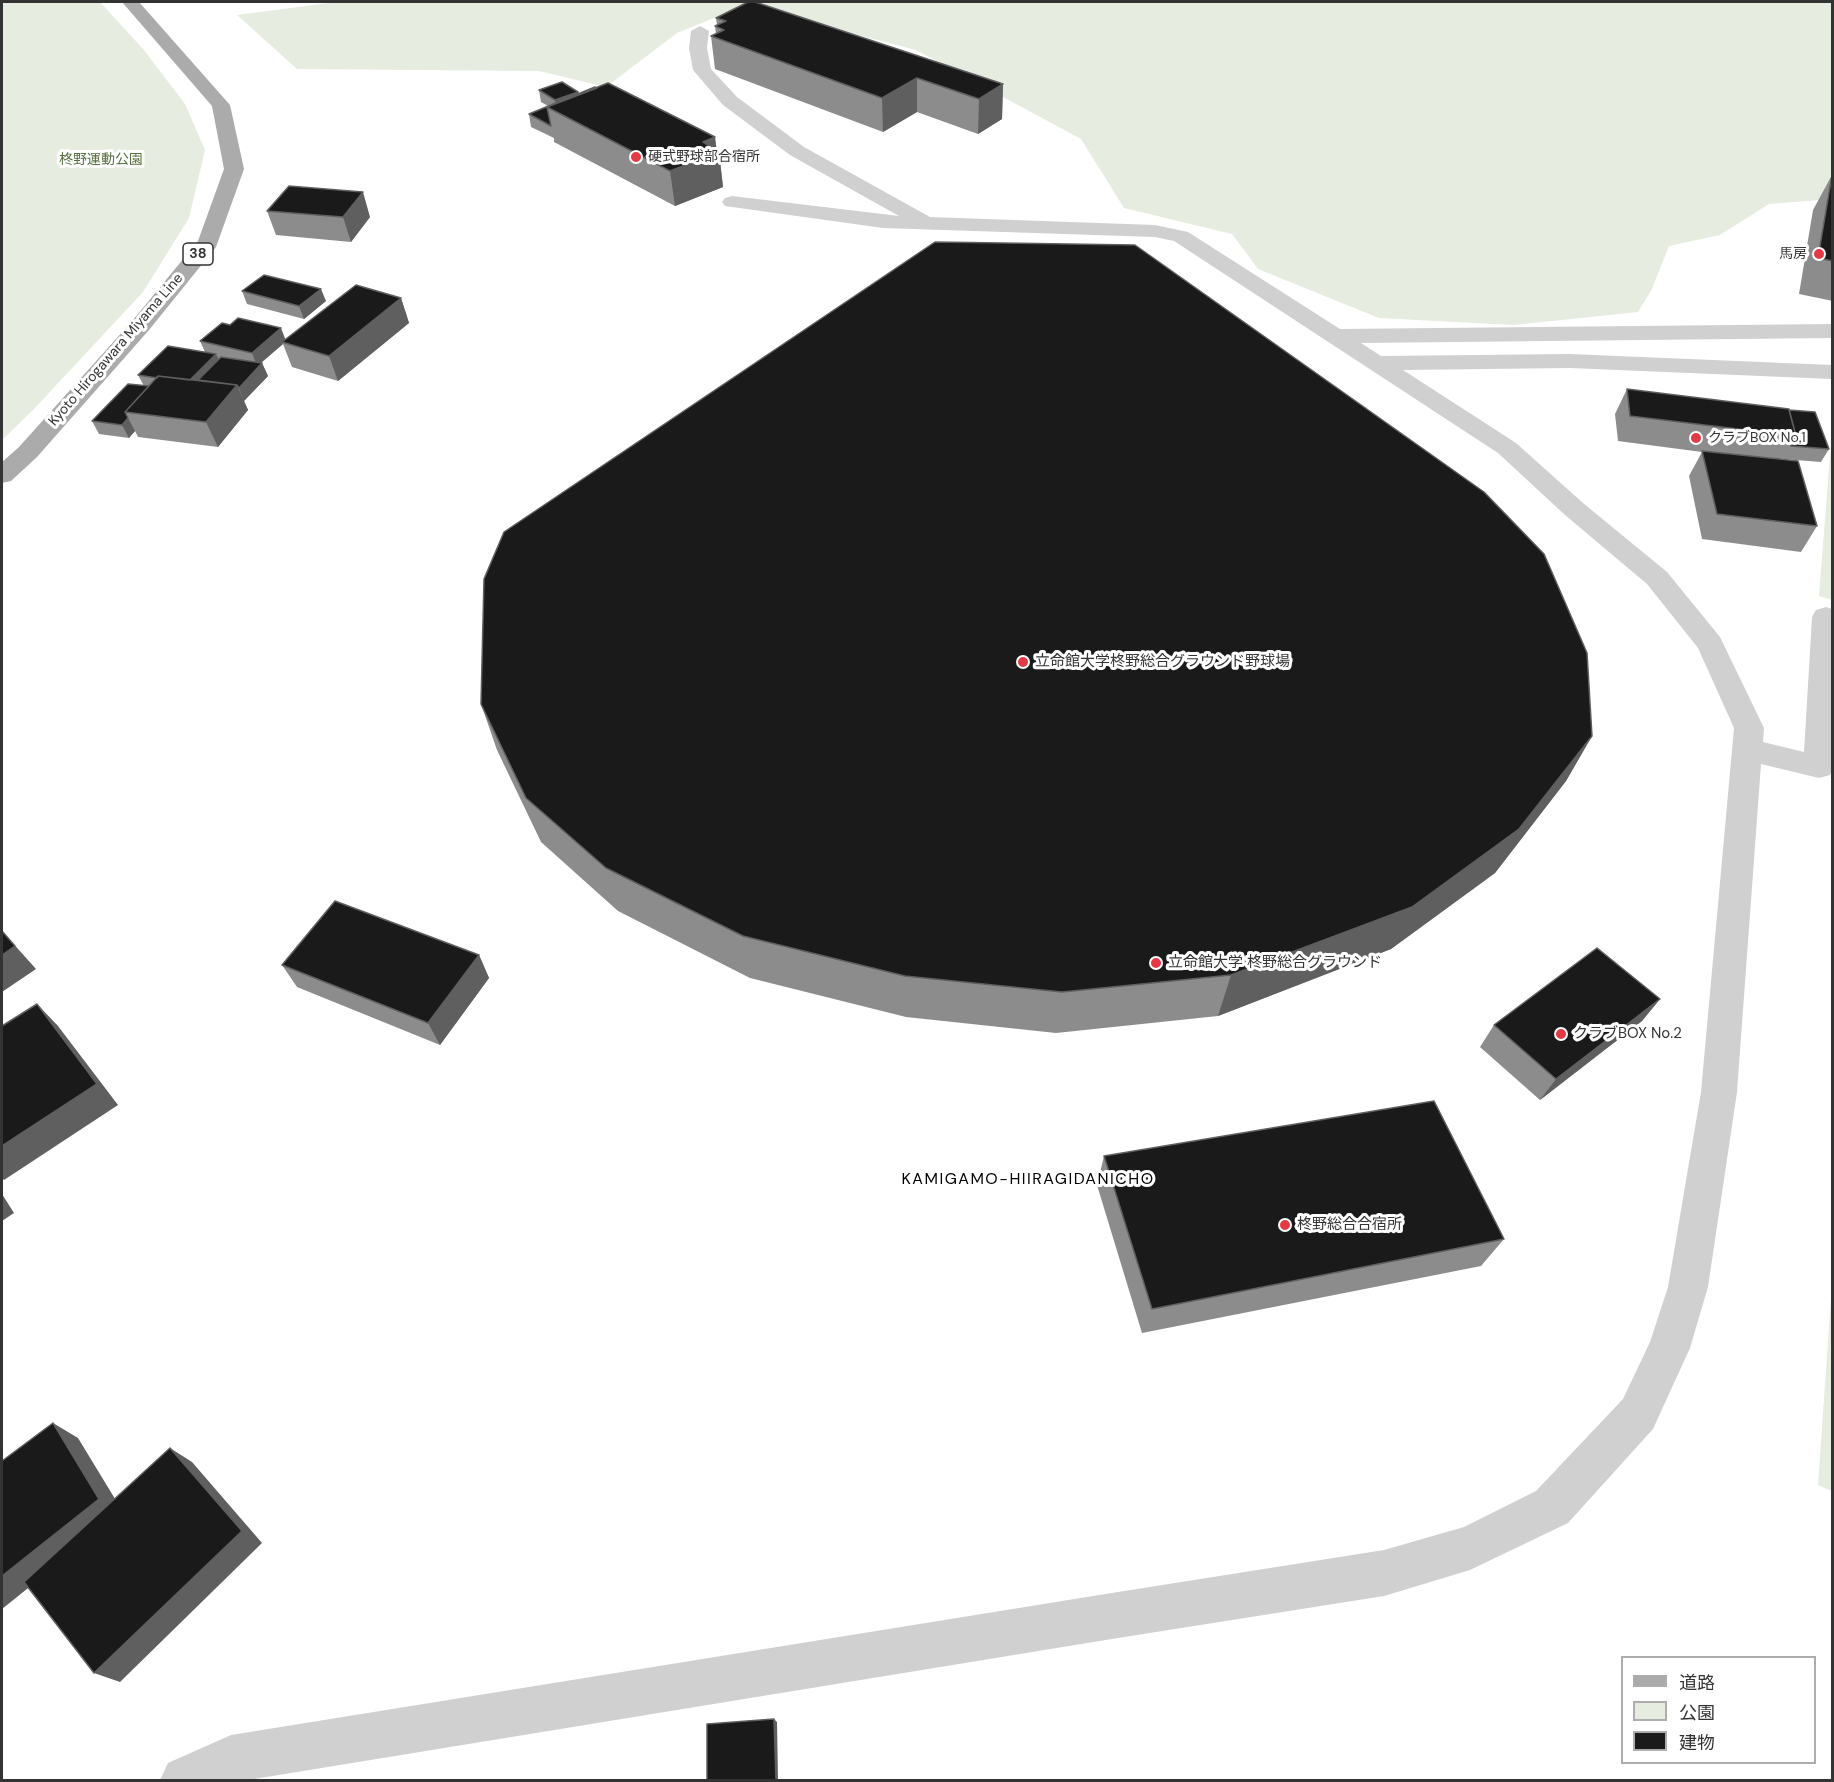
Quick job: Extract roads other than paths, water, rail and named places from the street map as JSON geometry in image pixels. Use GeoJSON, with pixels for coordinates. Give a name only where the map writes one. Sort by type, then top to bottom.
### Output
{"type":"FeatureCollection","features":[{"type":"Feature","properties":{"kind":"main road","name":"Kyoto Hirogawara Miyama Line"},"geometry":{"type":"LineString","coordinates":[[2,475],[28,452],[141,325],[208,242],[234,169],[220,105],[130,2]]}},
{"type":"Feature","properties":{"kind":"street"},"geometry":{"type":"LineString","coordinates":[[700,31],[698,48],[702,70],[730,101],[797,152],[927,223]]}},
{"type":"Feature","properties":{"kind":"street"},"geometry":{"type":"LineString","coordinates":[[185,1780],[231,1759],[1384,1573],[1470,1548],[1552,1507],[1638,1414],[1669,1348],[1688,1287],[1719,1092],[1749,728],[1710,644],[1657,578],[1574,509],[1508,448],[1181,236],[1155,231],[883,222],[732,201]]}},
{"type":"Feature","properties":{"kind":"street"},"geometry":{"type":"LineString","coordinates":[[1338,336],[1833,331]]}},
{"type":"Feature","properties":{"kind":"street"},"geometry":{"type":"LineString","coordinates":[[1379,363],[1570,361],[1833,372]]}},
{"type":"Feature","properties":{"kind":"street"},"geometry":{"type":"LineString","coordinates":[[1748,750],[1819,766],[1826,617],[1833,619]]}},
{"type":"Feature","properties":{"kind":"place","name":"硬式野球部合宿所"},"geometry":{"type":"Point","coordinates":[636,157]}},
{"type":"Feature","properties":{"kind":"place","name":"馬房"},"geometry":{"type":"Point","coordinates":[1819,254]}},
{"type":"Feature","properties":{"kind":"place","name":"クラブBOX No.1"},"geometry":{"type":"Point","coordinates":[1696,438]}},
{"type":"Feature","properties":{"kind":"place","name":"立命館大学柊野総合グラウンド野球場"},"geometry":{"type":"Point","coordinates":[1023,662]}},
{"type":"Feature","properties":{"kind":"place","name":"立命館大学 柊野総合グラウンド"},"geometry":{"type":"Point","coordinates":[1156,963]}},
{"type":"Feature","properties":{"kind":"place","name":"クラブBOX No.2"},"geometry":{"type":"Point","coordinates":[1561,1034]}},
{"type":"Feature","properties":{"kind":"place","name":"柊野総合合宿所"},"geometry":{"type":"Point","coordinates":[1285,1225]}},
{"type":"Feature","properties":{"kind":"district","name":"KAMIGAMO-HIIRAGIDANICHO"},"geometry":{"type":"Point","coordinates":[1028,1180]}},
{"type":"Feature","properties":{"kind":"park label","name":"柊野運動公園"},"geometry":{"type":"Point","coordinates":[101,160]}}]}
